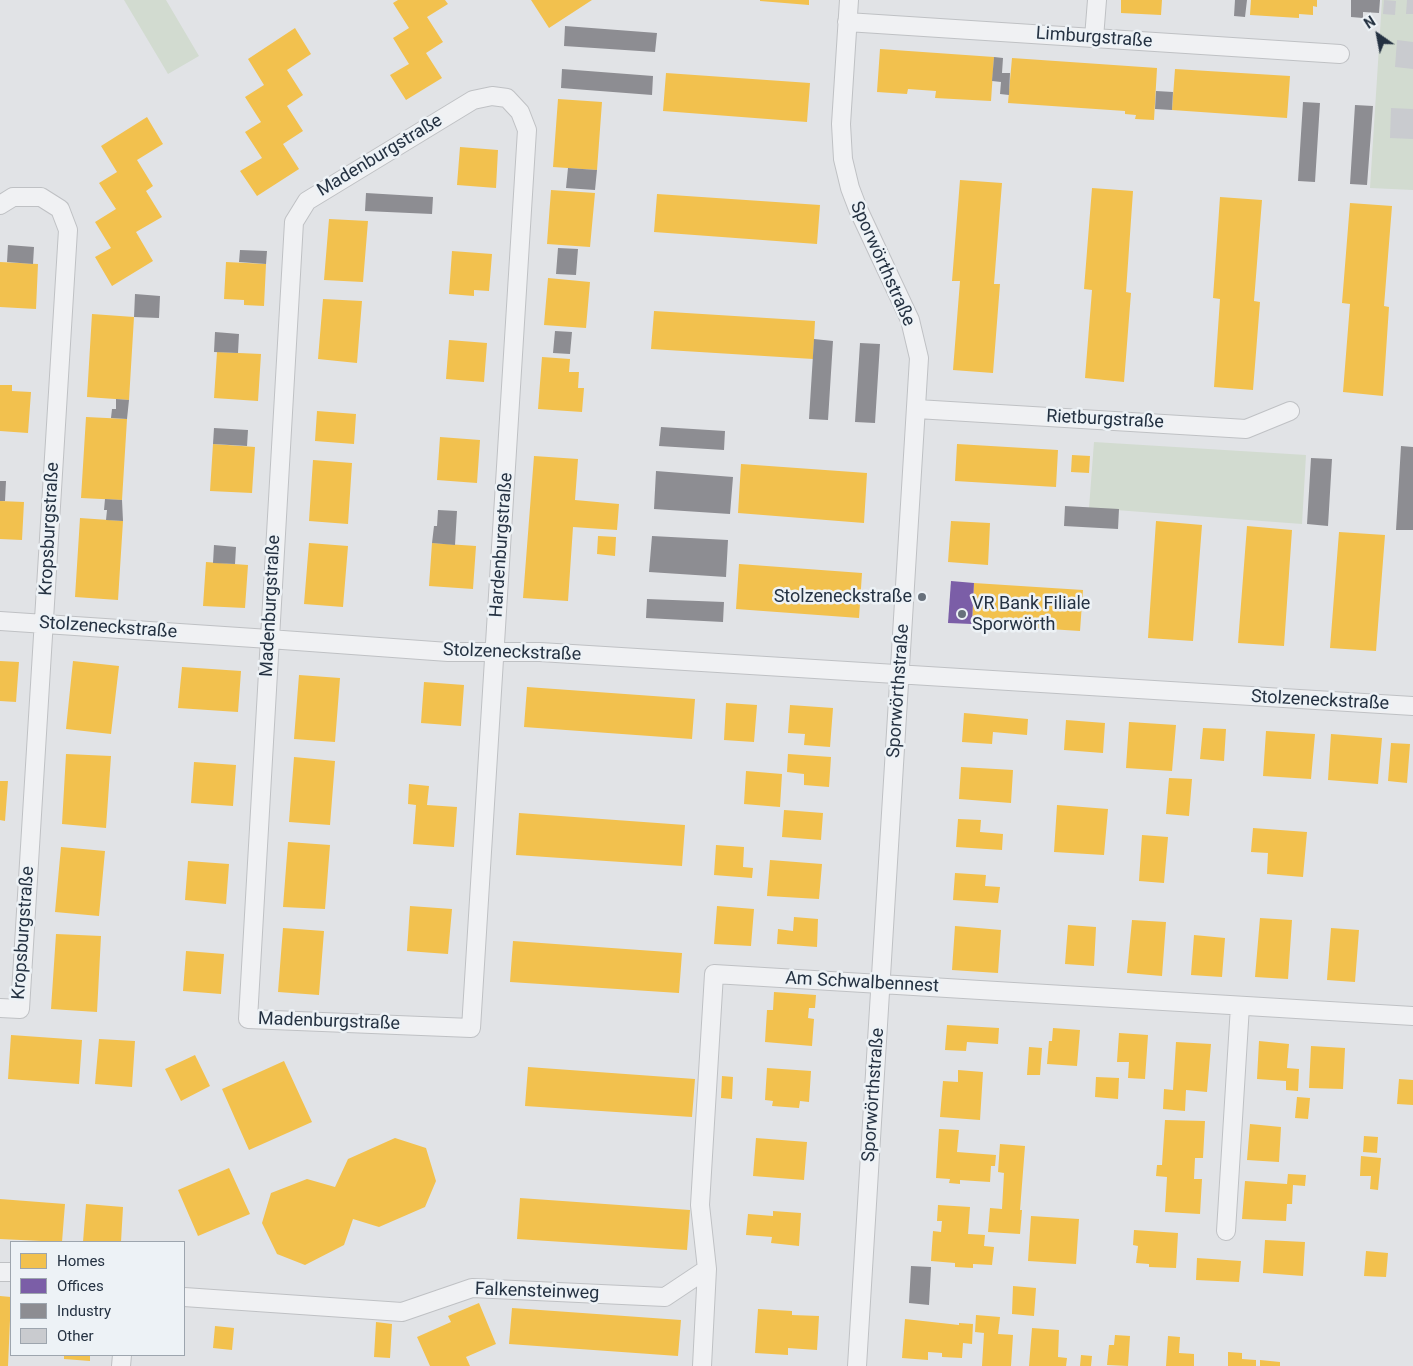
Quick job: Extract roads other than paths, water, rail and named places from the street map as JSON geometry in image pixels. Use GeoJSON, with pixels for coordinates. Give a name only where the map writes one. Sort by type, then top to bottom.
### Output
{"type":"FeatureCollection","features":[{"type":"Feature","properties":{"kind":"street","name":"Sporwörthstraße"},"geometry":{"type":"LineString","coordinates":[[849,0],[841,124],[843,159],[858,210],[910,320],[919,358],[857,1366]]}},
{"type":"Feature","properties":{"kind":"street"},"geometry":{"type":"LineString","coordinates":[[1094,38],[1097,0]]}},
{"type":"Feature","properties":{"kind":"street","name":"Limburgstraße"},"geometry":{"type":"LineString","coordinates":[[847,22],[1340,54]]}},
{"type":"Feature","properties":{"kind":"street","name":"Madenburgstraße"},"geometry":{"type":"LineString","coordinates":[[471,1028],[248,1019],[294,222],[306,200],[473,100],[492,96],[507,98]]}},
{"type":"Feature","properties":{"kind":"street","name":"Hardenburgstraße"},"geometry":{"type":"LineString","coordinates":[[471,1028],[527,130],[520,112],[507,98]]}},
{"type":"Feature","properties":{"kind":"street","name":"Kropsburgstraße"},"geometry":{"type":"LineString","coordinates":[[0,205],[13,197],[41,198],[60,209],[68,230],[20,1010],[0,1008]]}},
{"type":"Feature","properties":{"kind":"street","name":"Rietburgstraße"},"geometry":{"type":"LineString","coordinates":[[917,409],[1246,429],[1290,411]]}},
{"type":"Feature","properties":{"kind":"street","name":"Stolzeneckstraße"},"geometry":{"type":"LineString","coordinates":[[0,622],[448,652],[540,652],[1413,706]]}},
{"type":"Feature","properties":{"kind":"street","name":"Am Schwalbennest"},"geometry":{"type":"LineString","coordinates":[[707,1269],[700,1205],[714,974],[1413,1016]]}},
{"type":"Feature","properties":{"kind":"street"},"geometry":{"type":"LineString","coordinates":[[1226,1231],[1240,1006]]}},
{"type":"Feature","properties":{"kind":"street"},"geometry":{"type":"LineString","coordinates":[[702,1366],[707,1269]]}},
{"type":"Feature","properties":{"kind":"street","name":"Falkensteinweg"},"geometry":{"type":"LineString","coordinates":[[185,1297],[402,1312],[472,1288],[666,1296],[707,1269]]}},
{"type":"Feature","properties":{"kind":"place","name":"Stolzeneckstraße"},"geometry":{"type":"Point","coordinates":[922,597]}},
{"type":"Feature","properties":{"kind":"place","name":"VR Bank Filiale Sporwörth"},"geometry":{"type":"Point","coordinates":[962,614]}}]}
